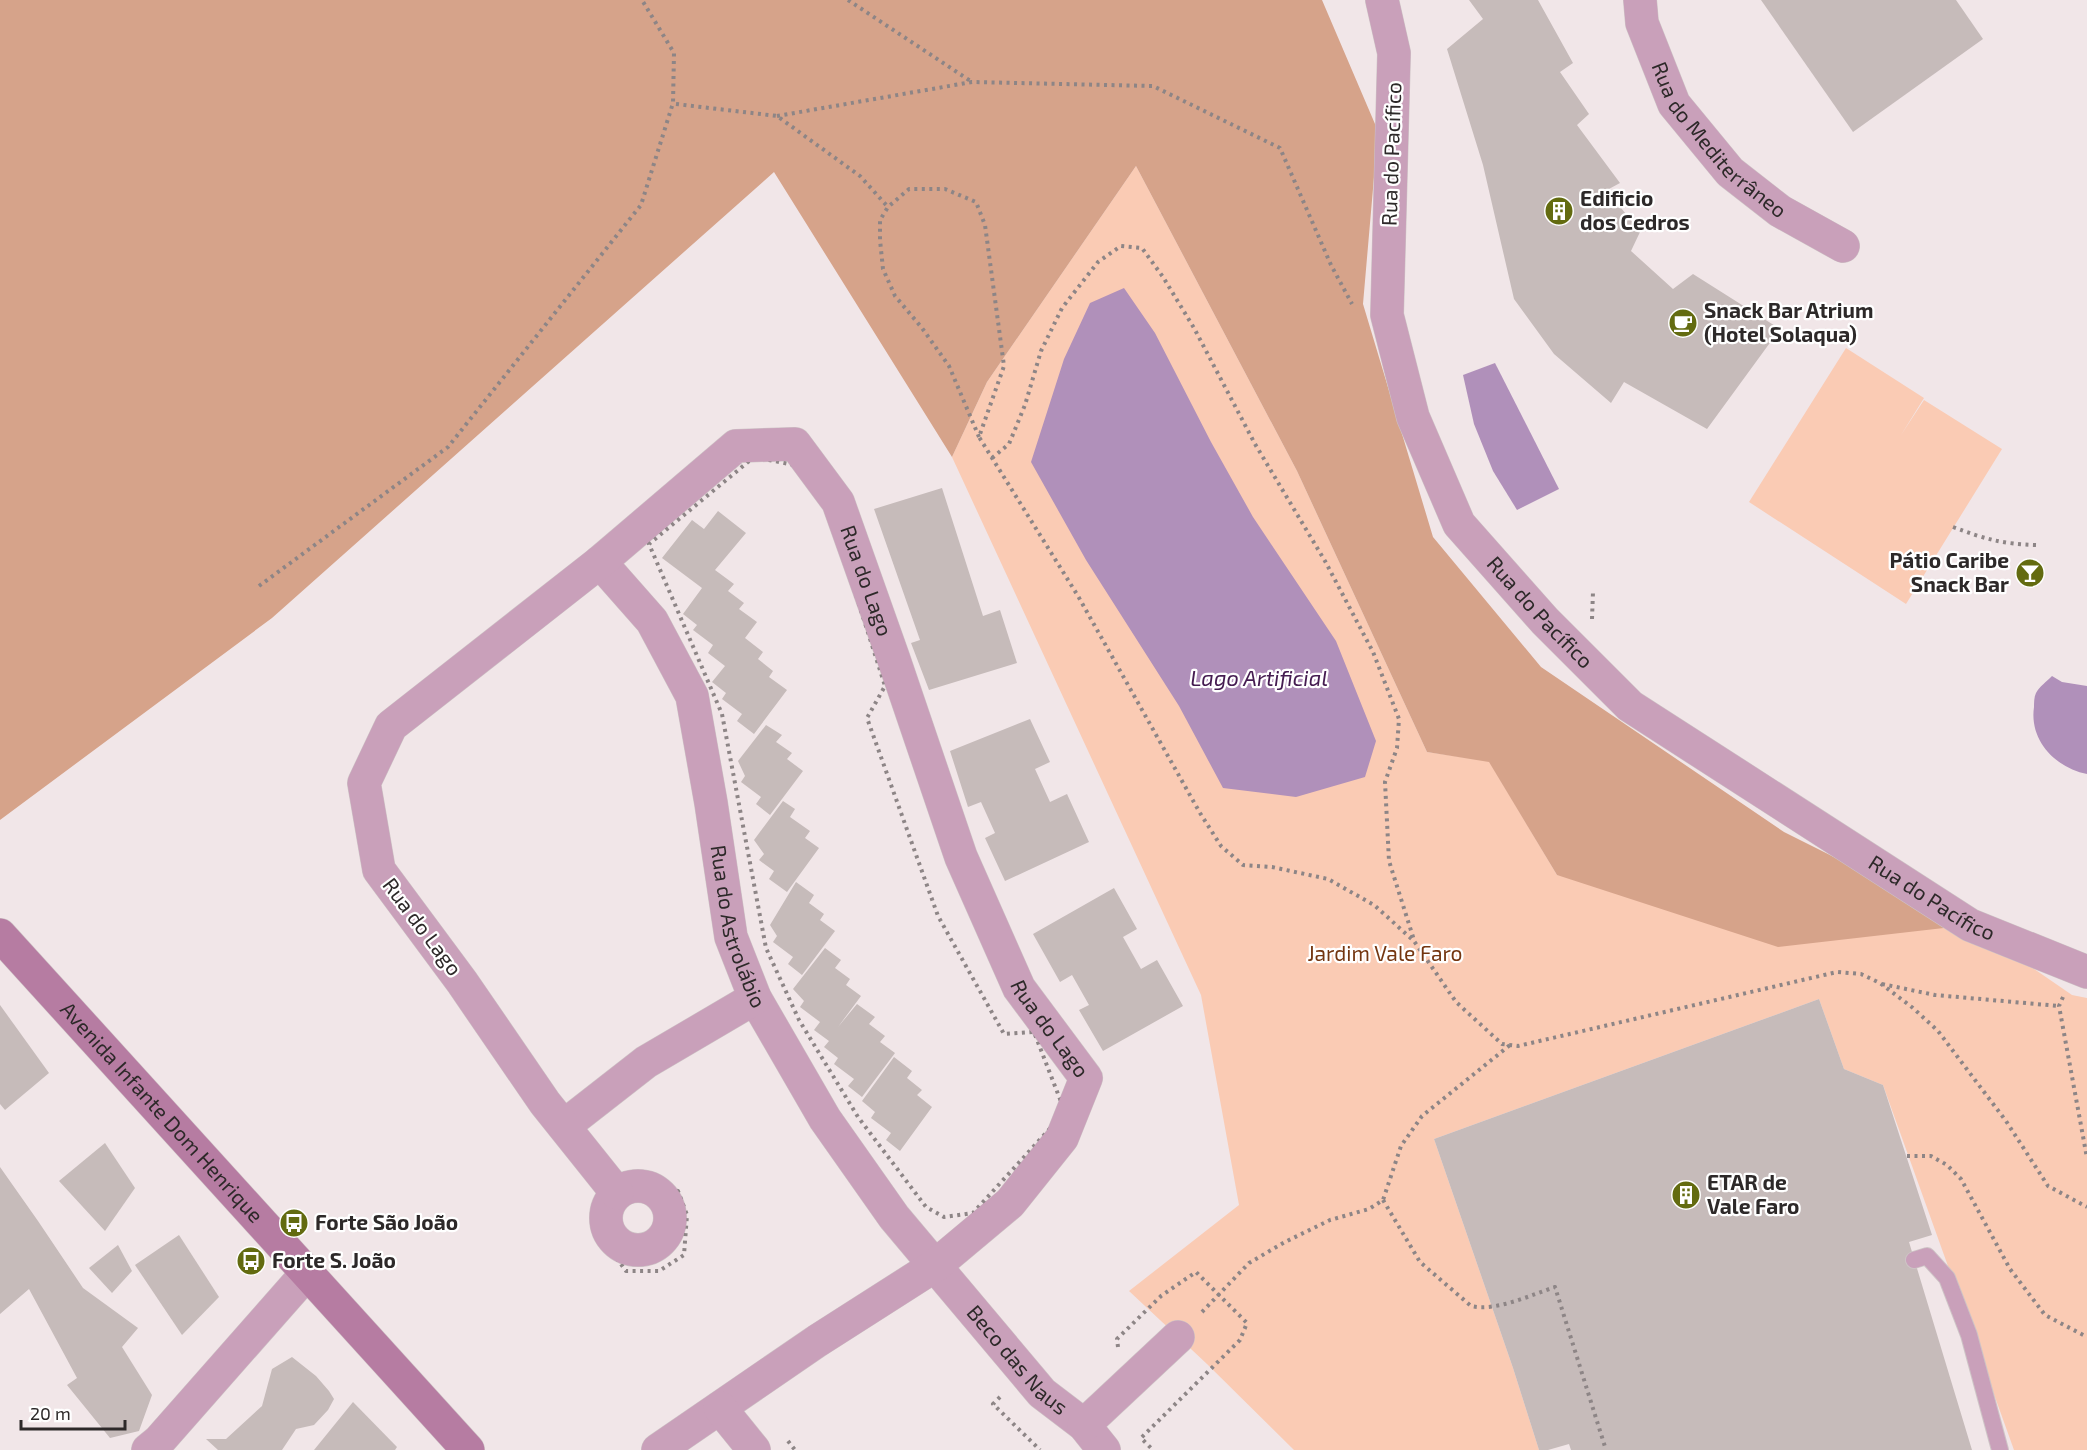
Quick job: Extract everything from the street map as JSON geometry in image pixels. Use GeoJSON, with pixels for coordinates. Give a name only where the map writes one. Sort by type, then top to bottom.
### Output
{"type":"FeatureCollection","features":[{"type":"Feature","properties":{"kind":"street","name":"Rua do Pacífico"},"geometry":{"type":"LineString","coordinates":[[1382,0],[1395,53],[1387,315],[1413,417],[1459,524],[1545,621],[1630,706],[1971,925],[2087,972]]}},
{"type":"Feature","properties":{"kind":"street","name":"Rua do Mediterrâneo"},"geometry":{"type":"LineString","coordinates":[[1640,0],[1642,23],[1674,104],[1730,172],[1780,211],[1844,246]]}},
{"type":"Feature","properties":{"kind":"street","name":"Rua do Lago"},"geometry":{"type":"LineString","coordinates":[[617,1193],[545,1103],[462,982],[379,870],[364,783],[391,726],[600,562],[736,446],[795,444],[838,502],[961,857],[1019,988],[1086,1078],[1062,1138],[1010,1203],[936,1265],[817,1341],[658,1450]]}},
{"type":"Feature","properties":{"kind":"street","name":"Rua do Astrolábio"},"geometry":{"type":"LineString","coordinates":[[600,562],[651,621],[692,696],[731,937],[755,998],[825,1119],[894,1217],[936,1265]]}},
{"type":"Feature","properties":{"kind":"street","name":"Avenida Infante Dom Henrique"},"geometry":{"type":"LineString","coordinates":[[0,935],[468,1450]]}},
{"type":"Feature","properties":{"kind":"street"},"geometry":{"type":"LineString","coordinates":[[564,1125],[646,1062],[755,998]]}},
{"type":"Feature","properties":{"kind":"street","name":"Beco das Naus"},"geometry":{"type":"LineString","coordinates":[[936,1265],[1042,1393],[1094,1438]]}},
{"type":"Feature","properties":{"kind":"street"},"geometry":{"type":"LineString","coordinates":[[159,1447],[307,1274]]}},
{"type":"Feature","properties":{"kind":"street"},"geometry":{"type":"LineString","coordinates":[[1094,1438],[1178,1337]]}},
{"type":"Feature","properties":{"kind":"street"},"geometry":{"type":"LineString","coordinates":[[720,1408],[767,1442]]}},
{"type":"Feature","properties":{"kind":"lane"},"geometry":{"type":"LineString","coordinates":[[1914,1260],[1927,1256],[1947,1278],[1969,1335],[2000,1450]]}},
{"type":"Feature","properties":{"kind":"path"},"geometry":{"type":"LineString","coordinates":[[259,586],[448,447],[641,205],[674,103],[674,53],[642,0]]}},
{"type":"Feature","properties":{"kind":"path"},"geometry":{"type":"LineString","coordinates":[[848,0],[972,82]]}},
{"type":"Feature","properties":{"kind":"path"},"geometry":{"type":"LineString","coordinates":[[676,104],[777,116],[972,82],[1153,86],[1280,148],[1331,265],[1353,305]]}},
{"type":"Feature","properties":{"kind":"path"},"geometry":{"type":"LineString","coordinates":[[777,116],[860,176],[888,207]]}},
{"type":"Feature","properties":{"kind":"path"},"geometry":{"type":"LineString","coordinates":[[979,437],[1004,366],[985,225],[976,202],[945,189],[909,189],[888,207],[880,220],[883,269],[895,296],[949,366],[979,437],[1078,596],[1200,813],[1221,846],[1243,865],[1272,867],[1328,879],[1374,905],[1414,941],[1456,1002],[1502,1044],[1518,1046],[1837,972],[1861,974],[1880,984],[1913,1008],[1938,1031],[2006,1121],[2048,1186],[2087,1207]]}},
{"type":"Feature","properties":{"kind":"path"},"geometry":{"type":"LineString","coordinates":[[992,458],[1009,444],[1025,405],[1041,351],[1062,308],[1098,262],[1121,246],[1142,248],[1163,277],[1194,328],[1255,444],[1325,561],[1373,652],[1399,719],[1397,748],[1385,782],[1389,861],[1414,941]]}},
{"type":"Feature","properties":{"kind":"path"},"geometry":{"type":"LineString","coordinates":[[754,457],[794,465],[830,513],[885,686],[867,718],[938,916],[1004,1034],[1034,1032],[1065,1112],[973,1213],[945,1217],[926,1207],[858,1117],[799,1020],[766,948],[722,714],[649,544],[754,457]]}},
{"type":"Feature","properties":{"kind":"path"},"geometry":{"type":"LineString","coordinates":[[1953,527],[2006,544],[2036,545]]}},
{"type":"Feature","properties":{"kind":"path"},"geometry":{"type":"LineString","coordinates":[[1880,984],[1935,995],[2060,1006],[2087,1158]]}},
{"type":"Feature","properties":{"kind":"path"},"geometry":{"type":"LineString","coordinates":[[1178,1337],[1249,1263],[1330,1220],[1369,1209],[1383,1200],[1401,1146],[1422,1116],[1510,1045]]}},
{"type":"Feature","properties":{"kind":"path"},"geometry":{"type":"LineString","coordinates":[[1907,1156],[1931,1156],[1961,1179],[2010,1269],[2045,1315],[2087,1337]]}},
{"type":"Feature","properties":{"kind":"path"},"geometry":{"type":"LineString","coordinates":[[1383,1200],[1420,1262],[1471,1306],[1480,1308],[1498,1305],[1554,1287],[1606,1450]]}},
{"type":"Feature","properties":{"kind":"path"},"geometry":{"type":"LineString","coordinates":[[1005,1393],[993,1404],[1040,1450]]}},
{"type":"Feature","properties":{"kind":"path"},"geometry":{"type":"LineString","coordinates":[[767,1442],[795,1450]]}},
{"type":"Feature","properties":{"kind":"green space","name":"Jardim Vale Faro"},"geometry":{"type":"Polygon","coordinates":[[[1136,166],[1297,471],[1427,752],[1489,761],[1557,875],[1970,925],[2072,995],[2087,998],[2087,1450],[2014,1450],[1883,1085],[1844,1069],[1819,999],[1434,1139],[1539,1450],[1294,1450],[1129,1291],[1239,1205],[1201,995],[952,457],[987,382],[1136,166]]]}},
{"type":"Feature","properties":{"kind":"green space"},"geometry":{"type":"Polygon","coordinates":[[[1846,348],[1924,398],[1901,435],[1924,400],[2002,449],[1906,604],[1749,502],[1846,348]]]}},
{"type":"Feature","properties":{"kind":"shaded area"},"geometry":{"type":"Polygon","coordinates":[[[0,0],[1322,0],[1378,131],[1363,304],[1433,537],[1541,667],[1784,832],[1970,925],[1778,947],[1557,875],[1489,762],[1427,752],[1297,471],[1136,166],[987,382],[952,457],[774,172],[272,618],[0,820],[0,0]]]}},
{"type":"Feature","properties":{"kind":"water","name":"Lago Artificial"},"geometry":{"type":"Polygon","coordinates":[[[1124,288],[1155,333],[1211,442],[1253,517],[1336,641],[1376,741],[1365,777],[1296,797],[1223,788],[1179,706],[1086,560],[1031,462],[1064,359],[1090,303],[1124,288]]]}},
{"type":"Feature","properties":{"kind":"water"},"geometry":{"type":"Polygon","coordinates":[[[1495,363],[1559,489],[1517,510],[1493,471],[1474,424],[1463,375],[1495,363]]]}},
{"type":"Feature","properties":{"kind":"water"},"geometry":{"type":"Polygon","coordinates":[[[2052,676],[2062,682],[2087,686],[2087,774],[2065,766],[2055,759],[2040,742],[2036,731],[2035,695],[2052,676]]]}},
{"type":"Feature","properties":{"kind":"building","name":"Edificio dos Cedros"},"geometry":{"type":"Polygon","coordinates":[[[1469,0],[1538,0],[1573,63],[1560,72],[1589,114],[1577,125],[1620,183],[1607,190],[1640,232],[1631,251],[1673,289],[1693,274],[1780,329],[1707,429],[1624,382],[1611,403],[1554,354],[1514,299],[1483,165],[1447,49],[1483,19],[1469,0]]]}},
{"type":"Feature","properties":{"kind":"building"},"geometry":{"type":"Polygon","coordinates":[[[1761,0],[1956,0],[1983,39],[1853,132],[1761,0]]]}},
{"type":"Feature","properties":{"kind":"building"},"geometry":{"type":"Polygon","coordinates":[[[942,488],[983,616],[1000,610],[1017,663],[929,690],[911,643],[920,640],[874,509],[942,488]]]}},
{"type":"Feature","properties":{"kind":"building"},"geometry":{"type":"Polygon","coordinates":[[[718,511],[746,533],[715,570],[734,584],[728,591],[744,603],[739,609],[757,622],[745,638],[763,652],[758,659],[773,671],[769,677],[787,690],[754,734],[737,721],[742,714],[722,699],[726,693],[712,682],[725,666],[708,653],[713,645],[693,630],[697,625],[683,614],[702,588],[662,558],[692,520],[704,529],[718,511]]]}},
{"type":"Feature","properties":{"kind":"building"},"geometry":{"type":"Polygon","coordinates":[[[1030,719],[1050,762],[1035,769],[1050,802],[1067,794],[1089,842],[1005,881],[985,838],[995,833],[981,802],[968,807],[950,751],[1030,719]]]}},
{"type":"Feature","properties":{"kind":"building"},"geometry":{"type":"Polygon","coordinates":[[[766,725],[782,735],[776,742],[792,753],[787,759],[803,771],[770,815],[756,804],[761,797],[741,782],[745,776],[738,761],[766,725]]]}},
{"type":"Feature","properties":{"kind":"building"},"geometry":{"type":"Polygon","coordinates":[[[783,801],[795,809],[790,817],[810,831],[805,838],[819,848],[787,892],[769,879],[774,871],[759,860],[764,854],[754,840],[783,801]]]}},
{"type":"Feature","properties":{"kind":"building"},"geometry":{"type":"Polygon","coordinates":[[[796,882],[814,895],[809,903],[824,914],[820,920],[835,931],[802,975],[788,964],[793,957],[773,942],[777,936],[770,925],[796,882]]]}},
{"type":"Feature","properties":{"kind":"building"},"geometry":{"type":"Polygon","coordinates":[[[1114,888],[1137,929],[1123,937],[1141,969],[1157,960],[1183,1006],[1103,1051],[1079,1010],[1089,1005],[1072,975],[1060,982],[1033,934],[1114,888]]]}},
{"type":"Feature","properties":{"kind":"building"},"geometry":{"type":"Polygon","coordinates":[[[825,948],[841,960],[835,968],[850,979],[846,985],[861,996],[838,1027],[857,1004],[875,1017],[869,1024],[885,1036],[880,1042],[895,1053],[862,1097],[848,1086],[854,1079],[834,1064],[838,1058],[824,1047],[829,1041],[814,1030],[820,1022],[800,1007],[804,1001],[793,989],[825,948]]]}},
{"type":"Feature","properties":{"kind":"building","name":"ETAR de Vale Faro"},"geometry":{"type":"Polygon","coordinates":[[[1819,999],[1844,1069],[1883,1085],[1932,1235],[1909,1242],[1972,1450],[1571,1450],[1569,1444],[1539,1450],[1434,1139],[1819,999]]]}},
{"type":"Feature","properties":{"kind":"building"},"geometry":{"type":"Polygon","coordinates":[[[0,1005],[49,1073],[5,1110],[0,1104],[0,1005]]]}},
{"type":"Feature","properties":{"kind":"building"},"geometry":{"type":"Polygon","coordinates":[[[894,1057],[912,1071],[907,1078],[922,1090],[917,1095],[932,1107],[900,1151],[886,1140],[891,1133],[871,1118],[875,1112],[862,1101],[894,1057]]]}},
{"type":"Feature","properties":{"kind":"building"},"geometry":{"type":"Polygon","coordinates":[[[105,1143],[135,1188],[105,1231],[59,1181],[105,1143]]]}},
{"type":"Feature","properties":{"kind":"building"},"geometry":{"type":"Polygon","coordinates":[[[0,1167],[83,1288],[138,1328],[122,1347],[152,1395],[139,1431],[110,1438],[67,1385],[77,1378],[29,1289],[0,1314],[0,1167]]]}},
{"type":"Feature","properties":{"kind":"building"},"geometry":{"type":"Polygon","coordinates":[[[179,1235],[219,1297],[182,1335],[135,1265],[179,1235]]]}},
{"type":"Feature","properties":{"kind":"building"},"geometry":{"type":"Polygon","coordinates":[[[118,1245],[132,1271],[112,1293],[89,1268],[118,1245]]]}},
{"type":"Feature","properties":{"kind":"building"},"geometry":{"type":"Polygon","coordinates":[[[292,1357],[316,1376],[329,1391],[334,1399],[328,1410],[314,1425],[296,1429],[282,1450],[218,1450],[206,1439],[226,1439],[262,1406],[272,1369],[292,1357]]]}},
{"type":"Feature","properties":{"kind":"building"},"geometry":{"type":"Polygon","coordinates":[[[353,1402],[397,1447],[395,1450],[314,1450],[353,1402]]]}},
{"type":"Feature","properties":{"kind":"place","name":"Edificio dos Cedros"},"geometry":{"type":"Point","coordinates":[1559,211]}},
{"type":"Feature","properties":{"kind":"place","name":"Snack Bar Atrium (Hotel Solaqua)"},"geometry":{"type":"Point","coordinates":[1683,323]}},
{"type":"Feature","properties":{"kind":"place","name":"Pátio Caribe Snack Bar"},"geometry":{"type":"Point","coordinates":[2030,573]}},
{"type":"Feature","properties":{"kind":"place","name":"ETAR de Vale Faro"},"geometry":{"type":"Point","coordinates":[1686,1195]}},
{"type":"Feature","properties":{"kind":"place","name":"Forte São João"},"geometry":{"type":"Point","coordinates":[294,1223]}},
{"type":"Feature","properties":{"kind":"place","name":"Forte S. João"},"geometry":{"type":"Point","coordinates":[251,1261]}}]}
